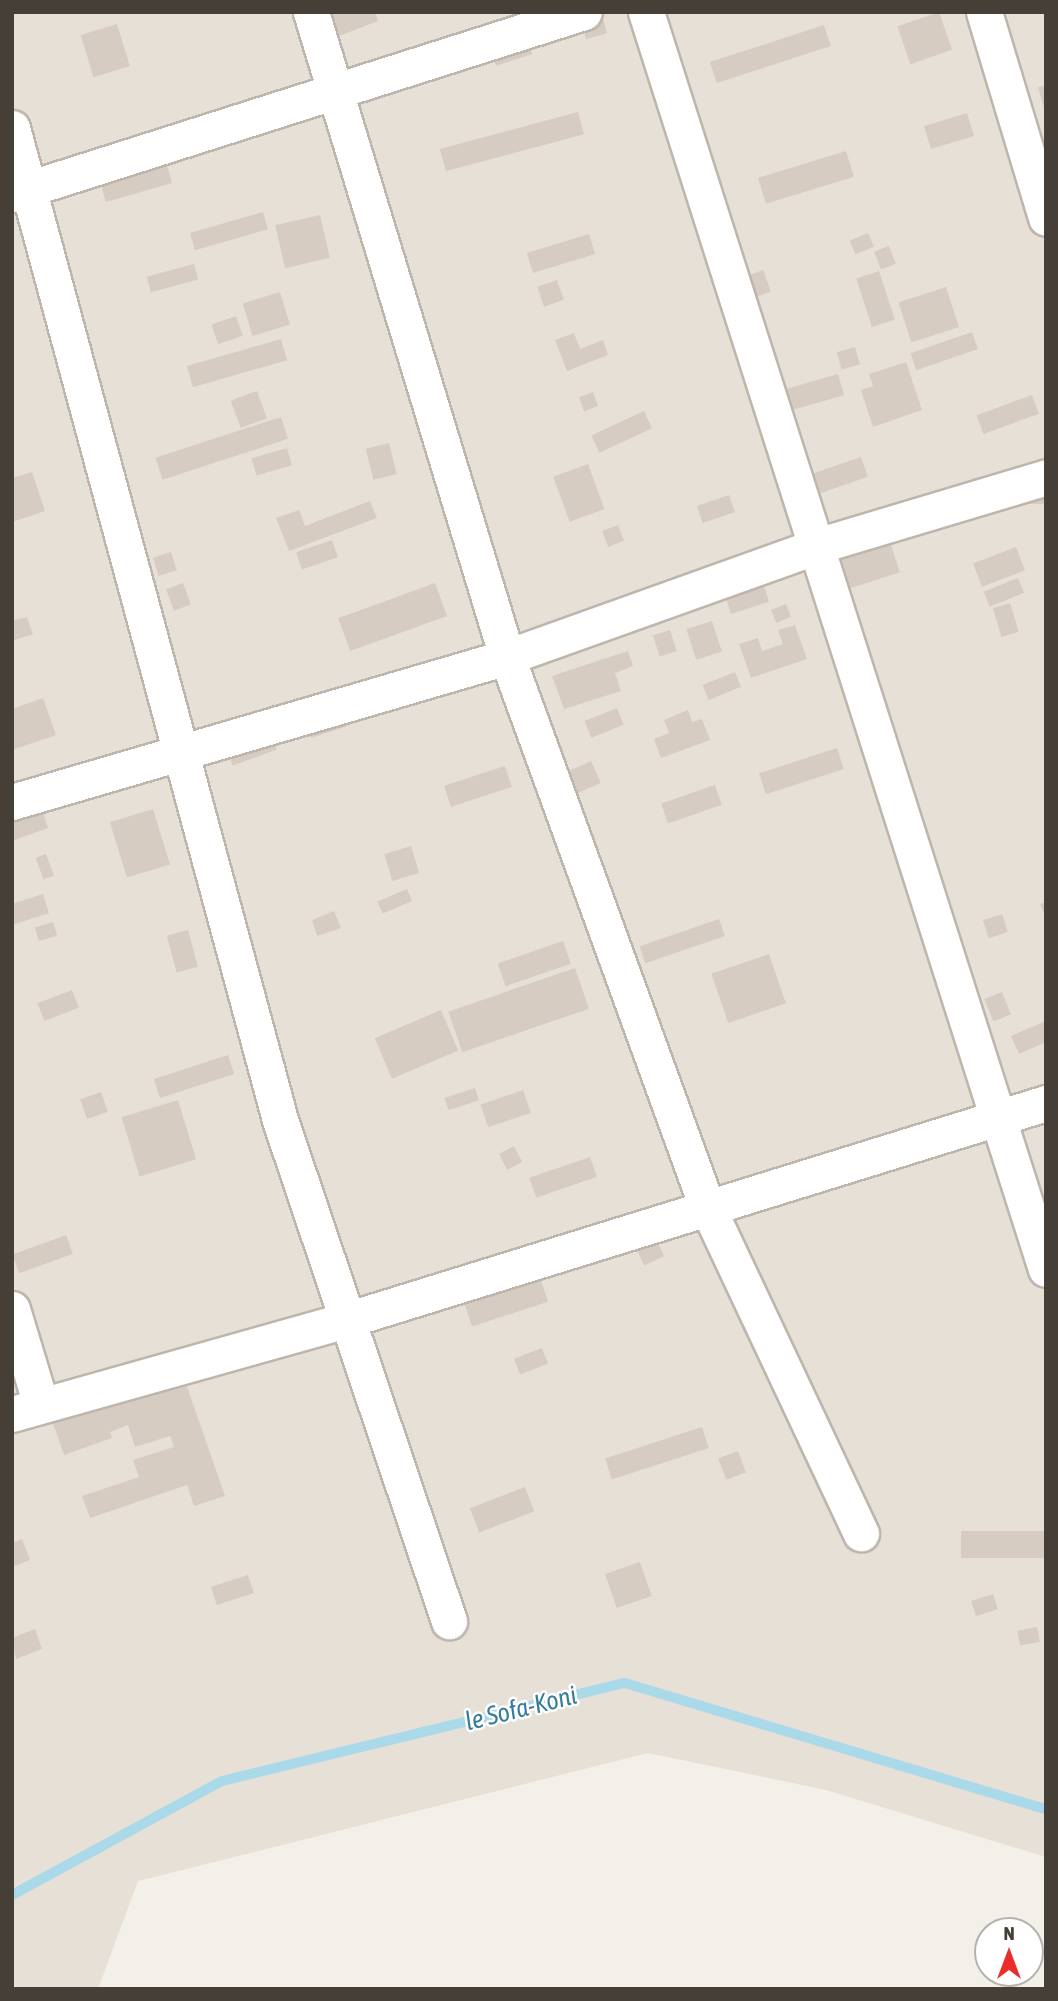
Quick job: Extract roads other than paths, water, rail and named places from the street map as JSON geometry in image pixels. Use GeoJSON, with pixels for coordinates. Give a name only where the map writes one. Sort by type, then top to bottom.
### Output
{"type":"FeatureCollection","features":[{"type":"Feature","properties":{"kind":"street"},"geometry":{"type":"LineString","coordinates":[[312,12],[334,93],[507,657],[706,1204],[862,1533]]}},
{"type":"Feature","properties":{"kind":"street"},"geometry":{"type":"LineString","coordinates":[[21,191],[584,12]]}},
{"type":"Feature","properties":{"kind":"street"},"geometry":{"type":"LineString","coordinates":[[646,12],[820,545],[1046,1269]]}},
{"type":"Feature","properties":{"kind":"street"},"geometry":{"type":"LineString","coordinates":[[984,12],[1046,218]]}},
{"type":"Feature","properties":{"kind":"street"},"geometry":{"type":"LineString","coordinates":[[12,128],[21,191],[184,754],[280,1120],[343,1321],[449,1621]]}},
{"type":"Feature","properties":{"kind":"street"},"geometry":{"type":"LineString","coordinates":[[12,802],[184,754],[507,657],[820,545],[1046,477]]}},
{"type":"Feature","properties":{"kind":"street"},"geometry":{"type":"LineString","coordinates":[[12,1309],[27,1410],[343,1321],[706,1204],[1046,1103]]}},
{"type":"Feature","properties":{"kind":"waterway","name":"le Sofa-Koni"},"geometry":{"type":"LineString","coordinates":[[12,1895],[222,1781],[625,1683],[1046,1809]]}}]}
